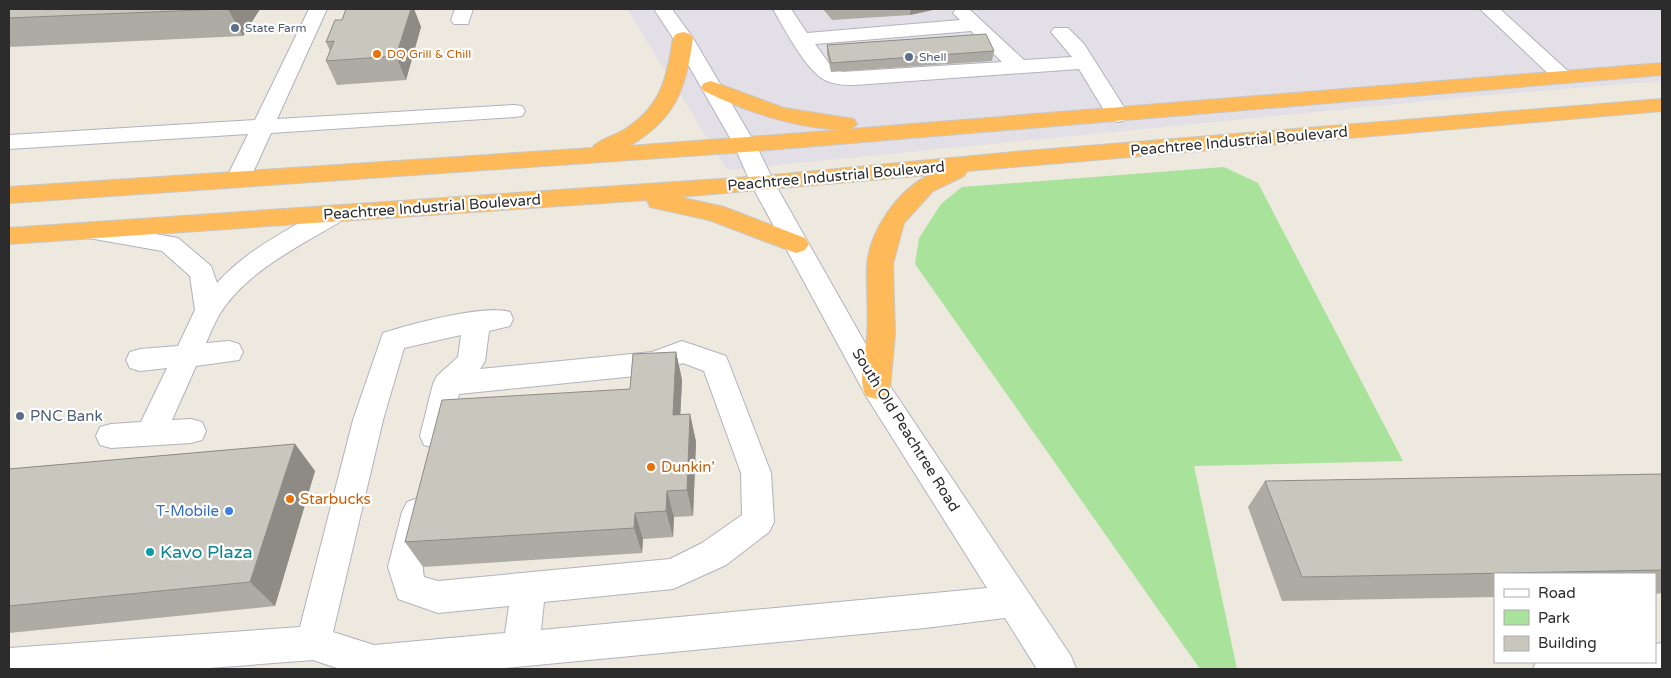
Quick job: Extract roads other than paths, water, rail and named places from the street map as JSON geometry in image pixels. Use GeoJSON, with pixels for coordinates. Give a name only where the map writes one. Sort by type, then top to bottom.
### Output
{"type":"FeatureCollection","features":[{"type":"Feature","properties":{"kind":"highway"},"geometry":{"type":"LineString","coordinates":[[588,156],[631,137],[665,107],[679,71],[683,38]]}},
{"type":"Feature","properties":{"kind":"highway"},"geometry":{"type":"LineString","coordinates":[[9,194],[745,145],[1662,69]]}},
{"type":"Feature","properties":{"kind":"highway"},"geometry":{"type":"LineString","coordinates":[[711,87],[742,102],[788,117],[828,124],[929,130]]}},
{"type":"Feature","properties":{"kind":"highway","name":"Peachtree Industrial Boulevard"},"geometry":{"type":"LineString","coordinates":[[9,236],[763,184],[970,164],[1662,105]]}},
{"type":"Feature","properties":{"kind":"highway"},"geometry":{"type":"LineString","coordinates":[[876,388],[882,334],[880,264],[893,220],[925,186],[970,164]]}},
{"type":"Feature","properties":{"kind":"highway"},"geometry":{"type":"LineString","coordinates":[[599,196],[644,198],[715,213],[796,244]]}},
{"type":"Feature","properties":{"kind":"street"},"geometry":{"type":"LineString","coordinates":[[238,179],[318,9]]}},
{"type":"Feature","properties":{"kind":"street"},"geometry":{"type":"LineString","coordinates":[[782,9],[804,39],[823,71],[835,77],[855,59],[961,51]]}},
{"type":"Feature","properties":{"kind":"street"},"geometry":{"type":"LineString","coordinates":[[958,9],[1020,67]]}},
{"type":"Feature","properties":{"kind":"street"},"geometry":{"type":"LineString","coordinates":[[1489,9],[1563,78]]}},
{"type":"Feature","properties":{"kind":"street","name":"South Old Peachtree Road"},"geometry":{"type":"LineString","coordinates":[[661,10],[683,38],[745,145],[763,184],[876,388],[1058,669]]}},
{"type":"Feature","properties":{"kind":"street"},"geometry":{"type":"LineString","coordinates":[[961,51],[975,25]]}},
{"type":"Feature","properties":{"kind":"street"},"geometry":{"type":"LineString","coordinates":[[1061,32],[1077,48],[1118,115]]}},
{"type":"Feature","properties":{"kind":"street"},"geometry":{"type":"LineString","coordinates":[[804,39],[855,59],[961,51],[1020,67],[1086,62]]}},
{"type":"Feature","properties":{"kind":"street"},"geometry":{"type":"LineString","coordinates":[[9,142],[514,111]]}},
{"type":"Feature","properties":{"kind":"street"},"geometry":{"type":"LineString","coordinates":[[150,433],[188,356],[208,310],[237,277],[272,251],[334,214]]}},
{"type":"Feature","properties":{"kind":"street"},"geometry":{"type":"LineString","coordinates":[[92,231],[169,244],[202,272],[208,310]]}},
{"type":"Feature","properties":{"kind":"street"},"geometry":{"type":"LineString","coordinates":[[313,643],[368,420],[393,340],[488,321],[470,361],[448,384],[405,567],[410,588],[438,597],[673,574],[714,554],[758,522],[756,473],[716,364],[682,352],[655,363],[448,384]]}},
{"type":"Feature","properties":{"kind":"street"},"geometry":{"type":"LineString","coordinates":[[140,360],[229,352]]}},
{"type":"Feature","properties":{"kind":"street"},"geometry":{"type":"LineString","coordinates":[[111,436],[191,431]]}},
{"type":"Feature","properties":{"kind":"street"},"geometry":{"type":"LineString","coordinates":[[521,650],[528,588]]}},
{"type":"Feature","properties":{"kind":"street"},"geometry":{"type":"LineString","coordinates":[[9,666],[313,643],[374,664],[925,612],[1014,601]]}},
{"type":"Feature","properties":{"kind":"street"},"geometry":{"type":"LineString","coordinates":[[1551,669],[1634,663]]}},
{"type":"Feature","properties":{"kind":"place","name":"State Farm"},"geometry":{"type":"Point","coordinates":[235,28]}},
{"type":"Feature","properties":{"kind":"place","name":"DQ Grill & Chill"},"geometry":{"type":"Point","coordinates":[377,54]}},
{"type":"Feature","properties":{"kind":"place","name":"Shell"},"geometry":{"type":"Point","coordinates":[909,57]}},
{"type":"Feature","properties":{"kind":"place","name":"PNC Bank"},"geometry":{"type":"Point","coordinates":[20,416]}},
{"type":"Feature","properties":{"kind":"place","name":"Dunkin'"},"geometry":{"type":"Point","coordinates":[651,467]}},
{"type":"Feature","properties":{"kind":"place","name":"Starbucks"},"geometry":{"type":"Point","coordinates":[290,499]}},
{"type":"Feature","properties":{"kind":"place","name":"T-Mobile"},"geometry":{"type":"Point","coordinates":[229,511]}},
{"type":"Feature","properties":{"kind":"place","name":"Kavo Plaza"},"geometry":{"type":"Point","coordinates":[150,552]}}]}
